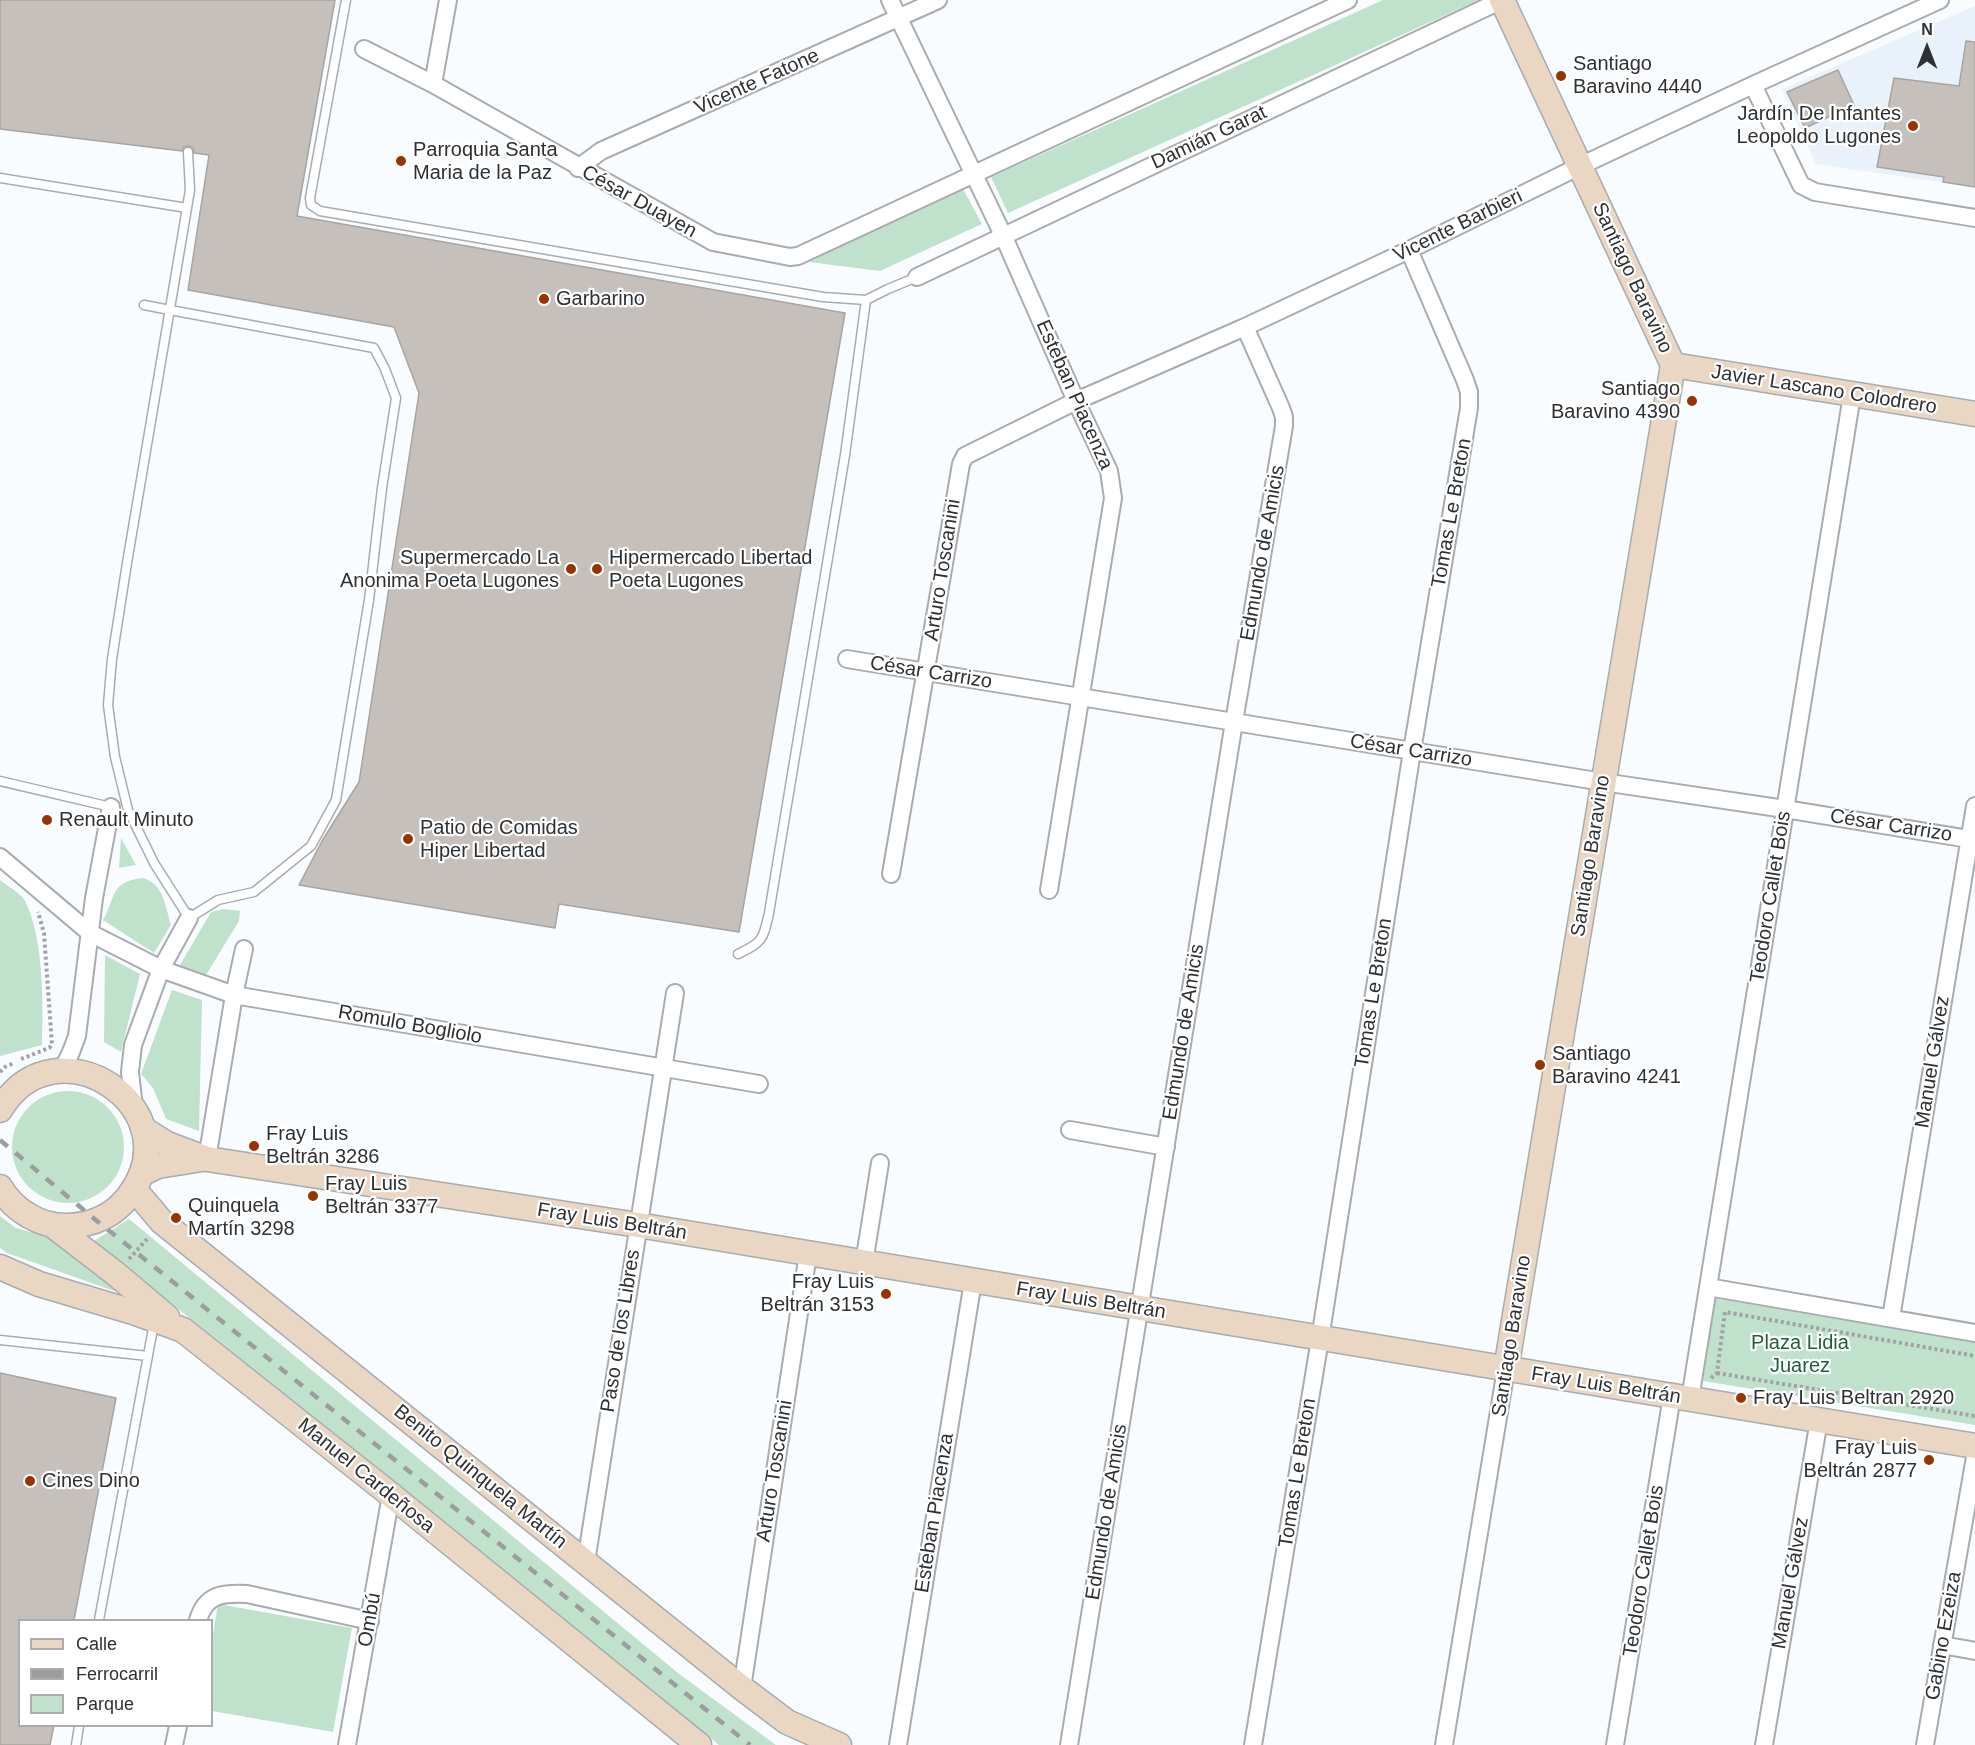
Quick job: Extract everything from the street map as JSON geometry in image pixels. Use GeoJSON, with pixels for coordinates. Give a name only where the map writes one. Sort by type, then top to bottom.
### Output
{"type":"FeatureCollection","features":[{"type":"Feature","properties":{"kind":"main road","name":"Santiago Baravino"},"geometry":{"type":"LineString","coordinates":[[1502,0],[1673,365],[1506,1369]]}},
{"type":"Feature","properties":{"kind":"main road","name":"Javier Lascano Colodrero"},"geometry":{"type":"LineString","coordinates":[[1673,365],[1975,414]]}},
{"type":"Feature","properties":{"kind":"main road"},"geometry":{"type":"LineString","coordinates":[[2,1102],[33,1079],[62,1071],[82,1072],[103,1079],[120,1092],[139,1119],[167,1144],[207,1159]]}},
{"type":"Feature","properties":{"kind":"main road"},"geometry":{"type":"LineString","coordinates":[[137,1182],[145,1152],[139,1119]]}},
{"type":"Feature","properties":{"kind":"main road","name":"Fray Luis Beltrán"},"geometry":{"type":"LineString","coordinates":[[207,1159],[638,1225],[1975,1446]]}},
{"type":"Feature","properties":{"kind":"main road"},"geometry":{"type":"LineString","coordinates":[[51,1224],[71,1226],[97,1221],[111,1214],[137,1182],[158,1166],[207,1159]]}},
{"type":"Feature","properties":{"kind":"main road","name":"Benito Quinquela Martín"},"geometry":{"type":"LineString","coordinates":[[137,1182],[162,1222],[741,1688],[787,1722],[839,1745]]}},
{"type":"Feature","properties":{"kind":"main road"},"geometry":{"type":"LineString","coordinates":[[3,1195],[24,1213],[51,1224],[183,1330]]}},
{"type":"Feature","properties":{"kind":"main road","name":"Manuel Cardeñosa"},"geometry":{"type":"LineString","coordinates":[[0,1267],[39,1284],[133,1311],[183,1330],[699,1745]]}},
{"type":"Feature","properties":{"kind":"street"},"geometry":{"type":"LineString","coordinates":[[433,84],[448,0]]}},
{"type":"Feature","properties":{"kind":"street","name":"Esteban Piacenza"},"geometry":{"type":"LineString","coordinates":[[890,0],[1003,235],[1109,471],[1112,483],[1113,498],[1049,890]]}},
{"type":"Feature","properties":{"kind":"street","name":"Vicente Fatone"},"geometry":{"type":"LineString","coordinates":[[578,168],[601,151],[938,0]]}},
{"type":"Feature","properties":{"kind":"street"},"geometry":{"type":"LineString","coordinates":[[973,174],[1348,0]]}},
{"type":"Feature","properties":{"kind":"street","name":"Damián Garat"},"geometry":{"type":"LineString","coordinates":[[917,277],[1502,0]]}},
{"type":"Feature","properties":{"kind":"street","name":"Vicente Barbieri"},"geometry":{"type":"LineString","coordinates":[[976,450],[1076,401],[1245,327],[1580,166],[1940,0]]}},
{"type":"Feature","properties":{"kind":"street","name":"César Duayen"},"geometry":{"type":"LineString","coordinates":[[364,49],[433,84],[712,242],[730,247],[790,257],[798,256],[973,174]]}},
{"type":"Feature","properties":{"kind":"street"},"geometry":{"type":"LineString","coordinates":[[1753,85],[1802,185],[1815,192],[1975,218]]}},
{"type":"Feature","properties":{"kind":"street","name":"Tomas Le Breton"},"geometry":{"type":"LineString","coordinates":[[1253,1745],[1320,1338],[1412,751],[1470,408],[1469,392],[1465,380],[1409,250]]}},
{"type":"Feature","properties":{"kind":"street","name":"Edmundo de Amicis"},"geometry":{"type":"LineString","coordinates":[[1069,1745],[1284,417],[1245,327]]}},
{"type":"Feature","properties":{"kind":"street","name":"Teodoro Callet Bois"},"geometry":{"type":"LineString","coordinates":[[1615,1745],[1681,1398],[1708,1287],[1852,395]]}},
{"type":"Feature","properties":{"kind":"street","name":"Arturo Toscanini"},"geometry":{"type":"LineString","coordinates":[[891,874],[961,464],[965,456],[976,450]]}},
{"type":"Feature","properties":{"kind":"street","name":"César Carrizo"},"geometry":{"type":"LineString","coordinates":[[847,660],[1972,840]]}},
{"type":"Feature","properties":{"kind":"street","name":"Manuel Gálvez"},"geometry":{"type":"LineString","coordinates":[[1891,1318],[1972,840],[1975,806]]}},
{"type":"Feature","properties":{"kind":"street"},"geometry":{"type":"LineString","coordinates":[[62,1071],[77,1036],[94,898],[111,807]]}},
{"type":"Feature","properties":{"kind":"street","name":"Romulo Bogliolo"},"geometry":{"type":"LineString","coordinates":[[0,858],[90,933],[160,969],[234,995],[759,1084]]}},
{"type":"Feature","properties":{"kind":"street"},"geometry":{"type":"LineString","coordinates":[[139,1119],[131,1058],[160,969],[189,918]]}},
{"type":"Feature","properties":{"kind":"street"},"geometry":{"type":"LineString","coordinates":[[207,1159],[234,995],[244,949]]}},
{"type":"Feature","properties":{"kind":"street","name":"Paso de los Libres"},"geometry":{"type":"LineString","coordinates":[[586,1562],[675,993]]}},
{"type":"Feature","properties":{"kind":"street"},"geometry":{"type":"LineString","coordinates":[[1070,1130],[1166,1147]]}},
{"type":"Feature","properties":{"kind":"street"},"geometry":{"type":"LineString","coordinates":[[864,1263],[880,1163]]}},
{"type":"Feature","properties":{"kind":"street","name":"Arturo Toscanini"},"geometry":{"type":"LineString","coordinates":[[741,1688],[808,1254]]}},
{"type":"Feature","properties":{"kind":"street","name":"Esteban Piacenza"},"geometry":{"type":"LineString","coordinates":[[897,1745],[973,1281]]}},
{"type":"Feature","properties":{"kind":"street"},"geometry":{"type":"LineString","coordinates":[[1708,1287],[1975,1333]]}},
{"type":"Feature","properties":{"kind":"street","name":"Santiago Baravino"},"geometry":{"type":"LineString","coordinates":[[1444,1745],[1506,1369]]}},
{"type":"Feature","properties":{"kind":"street","name":"Manuel Gálvez"},"geometry":{"type":"LineString","coordinates":[[1764,1745],[1819,1420]]}},
{"type":"Feature","properties":{"kind":"street","name":"Gabino Ezeiza"},"geometry":{"type":"LineString","coordinates":[[1925,1745],[1975,1457]]}},
{"type":"Feature","properties":{"kind":"street","name":"Ombú"},"geometry":{"type":"LineString","coordinates":[[347,1745],[391,1495]]}},
{"type":"Feature","properties":{"kind":"street"},"geometry":{"type":"LineString","coordinates":[[198,1619],[202,1609],[212,1598],[228,1594],[247,1594],[370,1621]]}},
{"type":"Feature","properties":{"kind":"street"},"geometry":{"type":"LineString","coordinates":[[1942,1645],[1975,1651]]}},
{"type":"Feature","properties":{"kind":"street"},"geometry":{"type":"LineString","coordinates":[[174,1745],[178,1727]]}},
{"type":"Feature","properties":{"kind":"lane"},"geometry":{"type":"LineString","coordinates":[[346,0],[310,198],[311,205],[320,211],[823,297],[866,300],[917,277]]}},
{"type":"Feature","properties":{"kind":"lane"},"geometry":{"type":"LineString","coordinates":[[144,305],[170,310],[374,348],[396,398],[382,488],[369,600],[336,800],[311,846],[254,892],[218,900],[189,918],[154,863],[128,810],[115,757],[108,705],[112,659],[127,563],[170,310],[190,190],[188,152]]}},
{"type":"Feature","properties":{"kind":"lane"},"geometry":{"type":"LineString","coordinates":[[0,178],[187,208]]}},
{"type":"Feature","properties":{"kind":"lane"},"geometry":{"type":"LineString","coordinates":[[738,954],[759,944],[765,932],[769,913],[845,455],[866,300]]}},
{"type":"Feature","properties":{"kind":"lane"},"geometry":{"type":"LineString","coordinates":[[0,781],[111,807]]}},
{"type":"Feature","properties":{"kind":"lane"},"geometry":{"type":"LineString","coordinates":[[99,1619],[155,1320]]}},
{"type":"Feature","properties":{"kind":"lane"},"geometry":{"type":"LineString","coordinates":[[0,1340],[148,1356]]}},
{"type":"Feature","properties":{"kind":"lane"},"geometry":{"type":"LineString","coordinates":[[75,1745],[79,1727]]}},
{"type":"Feature","properties":{"kind":"path"},"geometry":{"type":"LineString","coordinates":[[0,1072],[28,1055],[52,1045],[44,933],[35,901],[35,887]]}},
{"type":"Feature","properties":{"kind":"path"},"geometry":{"type":"LineString","coordinates":[[116,1274],[155,1231]]}},
{"type":"Feature","properties":{"kind":"path"},"geometry":{"type":"LineString","coordinates":[[1975,1356],[1725,1312],[1717,1373],[1975,1416]]}},
{"type":"Feature","properties":{"kind":"shaded area"},"geometry":{"type":"Polygon","coordinates":[[[1975,6],[1975,187],[1816,164],[1782,89],[1975,6]]]}},
{"type":"Feature","properties":{"kind":"green space"},"geometry":{"type":"Polygon","coordinates":[[[1383,0],[1479,0],[1008,213],[991,177],[1383,0]]]}},
{"type":"Feature","properties":{"kind":"green space"},"geometry":{"type":"Polygon","coordinates":[[[962,187],[982,224],[880,271],[809,262],[962,187]]]}},
{"type":"Feature","properties":{"kind":"green space"},"geometry":{"type":"Polygon","coordinates":[[[121,838],[136,865],[119,868],[121,838]]]}},
{"type":"Feature","properties":{"kind":"green space"},"geometry":{"type":"Polygon","coordinates":[[[143,878],[160,890],[171,925],[154,953],[103,920],[119,887],[132,880],[143,878]]]}},
{"type":"Feature","properties":{"kind":"green space"},"geometry":{"type":"Polygon","coordinates":[[[0,880],[23,898],[36,933],[41,972],[42,1045],[0,1056],[0,880]]]}},
{"type":"Feature","properties":{"kind":"green space"},"geometry":{"type":"Polygon","coordinates":[[[223,909],[240,911],[239,921],[206,975],[180,965],[211,912],[223,909]]]}},
{"type":"Feature","properties":{"kind":"green space"},"geometry":{"type":"Polygon","coordinates":[[[105,955],[140,974],[121,1052],[104,1042],[105,955]]]}},
{"type":"Feature","properties":{"kind":"green space"},"geometry":{"type":"Polygon","coordinates":[[[172,990],[202,1000],[199,1131],[166,1119],[153,1088],[141,1074],[172,990]]]}},
{"type":"Feature","properties":{"kind":"green space"},"geometry":{"type":"Polygon","coordinates":[[[68,1091],[89,1095],[108,1107],[120,1126],[124,1147],[120,1168],[108,1187],[89,1199],[68,1203],[47,1199],[28,1187],[16,1168],[12,1147],[16,1126],[28,1107],[47,1095],[68,1091]]]}},
{"type":"Feature","properties":{"kind":"green space"},"geometry":{"type":"Polygon","coordinates":[[[0,1216],[16,1228],[62,1241],[131,1297],[7,1253],[0,1248],[0,1216]]]}},
{"type":"Feature","properties":{"kind":"green space"},"geometry":{"type":"Polygon","coordinates":[[[129,1219],[678,1673],[776,1745],[719,1745],[94,1241],[129,1219]]]}},
{"type":"Feature","properties":{"kind":"green space","name":"Plaza Lidia Juarez"},"geometry":{"type":"Polygon","coordinates":[[[1714,1298],[1975,1342],[1975,1425],[1703,1381],[1714,1298]]]}},
{"type":"Feature","properties":{"kind":"green space"},"geometry":{"type":"Polygon","coordinates":[[[218,1604],[352,1628],[333,1732],[213,1711],[213,1635],[218,1604]]]}},
{"type":"Feature","properties":{"kind":"building","name":"Hipermercado Libertad Poeta Lugones"},"geometry":{"type":"Polygon","coordinates":[[[0,0],[335,0],[297,216],[845,313],[739,932],[559,904],[555,928],[299,885],[322,841],[359,782],[419,393],[394,327],[188,290],[209,155],[194,153],[193,148],[188,146],[182,151],[0,129],[0,0]]]}},
{"type":"Feature","properties":{"kind":"building"},"geometry":{"type":"Polygon","coordinates":[[[1966,41],[1975,42],[1975,187],[1943,182],[1944,177],[1877,167],[1894,78],[1959,86],[1966,41]]]}},
{"type":"Feature","properties":{"kind":"building"},"geometry":{"type":"Polygon","coordinates":[[[1838,70],[1854,105],[1805,128],[1787,92],[1838,70]]]}},
{"type":"Feature","properties":{"kind":"building"},"geometry":{"type":"Polygon","coordinates":[[[0,1373],[116,1398],[74,1619],[18,1619],[18,1727],[54,1727],[50,1745],[0,1745],[0,1373]]]}},
{"type":"Feature","properties":{"kind":"railway"},"geometry":{"type":"LineString","coordinates":[[0,1140],[97,1221],[750,1745]]}},
{"type":"Feature","properties":{"kind":"place","name":"Santiago Baravino 4440"},"geometry":{"type":"Point","coordinates":[1561,76]}},
{"type":"Feature","properties":{"kind":"place","name":"Jardín De Infantes Leopoldo Lugones"},"geometry":{"type":"Point","coordinates":[1913,126]}},
{"type":"Feature","properties":{"kind":"place","name":"Parroquia Santa Maria de la Paz"},"geometry":{"type":"Point","coordinates":[401,161]}},
{"type":"Feature","properties":{"kind":"place","name":"Garbarino"},"geometry":{"type":"Point","coordinates":[544,299]}},
{"type":"Feature","properties":{"kind":"place","name":"Santiago Baravino 4390"},"geometry":{"type":"Point","coordinates":[1692,401]}},
{"type":"Feature","properties":{"kind":"place","name":"Supermercado La Anonima Poeta Lugones"},"geometry":{"type":"Point","coordinates":[571,569]}},
{"type":"Feature","properties":{"kind":"place","name":"Hipermercado Libertad Poeta Lugones"},"geometry":{"type":"Point","coordinates":[597,569]}},
{"type":"Feature","properties":{"kind":"place","name":"Renault Minuto"},"geometry":{"type":"Point","coordinates":[47,820]}},
{"type":"Feature","properties":{"kind":"place","name":"Patio de Comidas Hiper Libertad"},"geometry":{"type":"Point","coordinates":[408,839]}},
{"type":"Feature","properties":{"kind":"place","name":"Santiago Baravino 4241"},"geometry":{"type":"Point","coordinates":[1540,1065]}},
{"type":"Feature","properties":{"kind":"place","name":"Fray Luis Beltrán 3286"},"geometry":{"type":"Point","coordinates":[254,1146]}},
{"type":"Feature","properties":{"kind":"place","name":"Fray Luis Beltrán 3377"},"geometry":{"type":"Point","coordinates":[313,1196]}},
{"type":"Feature","properties":{"kind":"place","name":"Quinquela Martín 3298"},"geometry":{"type":"Point","coordinates":[176,1218]}},
{"type":"Feature","properties":{"kind":"place","name":"Fray Luis Beltrán 3153"},"geometry":{"type":"Point","coordinates":[886,1294]}},
{"type":"Feature","properties":{"kind":"place","name":"Fray Luis Beltran 2920"},"geometry":{"type":"Point","coordinates":[1741,1398]}},
{"type":"Feature","properties":{"kind":"place","name":"Fray Luis Beltrán 2877"},"geometry":{"type":"Point","coordinates":[1929,1460]}},
{"type":"Feature","properties":{"kind":"place","name":"Cines Dino"},"geometry":{"type":"Point","coordinates":[30,1481]}}]}
